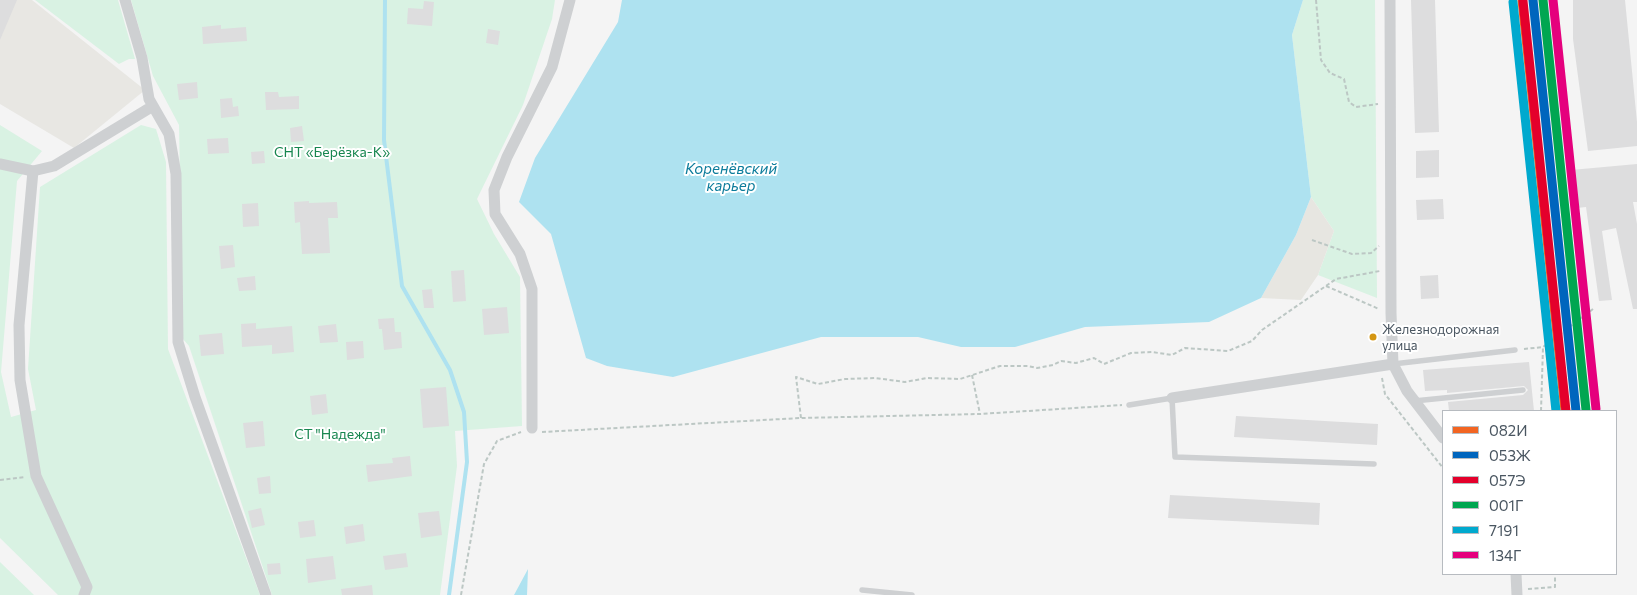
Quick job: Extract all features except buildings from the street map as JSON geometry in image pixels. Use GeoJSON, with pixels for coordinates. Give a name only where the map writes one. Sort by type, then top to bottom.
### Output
{"type":"FeatureCollection","features":[{"type":"Feature","properties":{"kind":"street"},"geometry":{"type":"LineString","coordinates":[[125,0],[142,58],[149,99],[169,134],[176,174],[178,342],[195,397],[266,595]]}},
{"type":"Feature","properties":{"kind":"street"},"geometry":{"type":"LineString","coordinates":[[532,428],[532,289],[520,254],[495,214],[494,190],[507,157],[552,67],[570,0]]}},
{"type":"Feature","properties":{"kind":"street"},"geometry":{"type":"LineString","coordinates":[[1390,0],[1391,320],[1393,364],[1397,376],[1414,401],[1442,436]]}},
{"type":"Feature","properties":{"kind":"street"},"geometry":{"type":"LineString","coordinates":[[0,164],[33,171],[54,166],[153,106]]}},
{"type":"Feature","properties":{"kind":"street"},"geometry":{"type":"LineString","coordinates":[[33,171],[19,326],[20,371],[36,476],[87,587],[84,595]]}},
{"type":"Feature","properties":{"kind":"street"},"geometry":{"type":"LineString","coordinates":[[1172,398],[1393,364]]}},
{"type":"Feature","properties":{"kind":"street"},"geometry":{"type":"LineString","coordinates":[[1516,575],[1517,594]]}},
{"type":"Feature","properties":{"kind":"lane"},"geometry":{"type":"LineString","coordinates":[[1393,364],[1515,350]]}},
{"type":"Feature","properties":{"kind":"lane"},"geometry":{"type":"LineString","coordinates":[[1414,401],[1524,390]]}},
{"type":"Feature","properties":{"kind":"lane"},"geometry":{"type":"LineString","coordinates":[[1129,405],[1172,398],[1174,457],[1374,464]]}},
{"type":"Feature","properties":{"kind":"lane"},"geometry":{"type":"LineString","coordinates":[[862,590],[912,595]]}},
{"type":"Feature","properties":{"kind":"path"},"geometry":{"type":"LineString","coordinates":[[1316,0],[1321,60],[1330,72],[1344,79],[1349,102],[1356,107],[1382,104]]}},
{"type":"Feature","properties":{"kind":"path"},"geometry":{"type":"LineString","coordinates":[[1312,240],[1352,254],[1371,253],[1382,243]]}},
{"type":"Feature","properties":{"kind":"path"},"geometry":{"type":"LineString","coordinates":[[801,418],[796,377],[818,384],[845,379],[875,378],[905,382],[927,378],[960,379],[1000,366],[1028,366],[1037,368],[1053,365],[1061,361],[1076,363],[1094,358],[1104,364],[1131,353],[1152,352],[1172,355],[1185,348],[1228,351],[1252,340],[1262,330],[1336,279],[1383,271]]}},
{"type":"Feature","properties":{"kind":"path"},"geometry":{"type":"LineString","coordinates":[[1326,286],[1368,302],[1383,311]]}},
{"type":"Feature","properties":{"kind":"path"},"geometry":{"type":"LineString","coordinates":[[1515,350],[1543,347],[1593,308]]}},
{"type":"Feature","properties":{"kind":"path"},"geometry":{"type":"LineString","coordinates":[[1541,410],[1543,347]]}},
{"type":"Feature","properties":{"kind":"path"},"geometry":{"type":"LineString","coordinates":[[1380,366],[1385,394],[1442,467]]}},
{"type":"Feature","properties":{"kind":"path"},"geometry":{"type":"LineString","coordinates":[[972,374],[980,414]]}},
{"type":"Feature","properties":{"kind":"path"},"geometry":{"type":"LineString","coordinates":[[461,595],[484,464],[497,441],[532,428],[543,432],[801,418],[980,414],[1129,405]]}},
{"type":"Feature","properties":{"kind":"path"},"geometry":{"type":"LineString","coordinates":[[0,480],[36,476]]}},
{"type":"Feature","properties":{"kind":"path"},"geometry":{"type":"LineString","coordinates":[[1517,594],[1555,587],[1555,575]]}},
{"type":"Feature","properties":{"kind":"shaded area"},"geometry":{"type":"Polygon","coordinates":[[[0,0],[32,0],[145,90],[74,148],[0,104],[0,0]]]}},
{"type":"Feature","properties":{"kind":"green space"},"geometry":{"type":"Polygon","coordinates":[[[35,0],[118,0],[135,59],[129,59],[119,64],[35,0]]]}},
{"type":"Feature","properties":{"kind":"green space","name":"СНТ «Берёзка-К»"},"geometry":{"type":"Polygon","coordinates":[[[131,0],[555,0],[552,19],[523,105],[477,199],[494,234],[520,277],[522,426],[455,431],[457,466],[440,595],[272,595],[189,346],[183,339],[179,125],[153,76],[131,0]]]}},
{"type":"Feature","properties":{"kind":"green space"},"geometry":{"type":"Polygon","coordinates":[[[1303,0],[1375,0],[1377,298],[1318,275],[1334,231],[1311,197],[1292,35],[1303,0]]]}},
{"type":"Feature","properties":{"kind":"green space"},"geometry":{"type":"Polygon","coordinates":[[[0,125],[42,151],[17,181],[1,372],[11,417],[36,410],[28,369],[40,187],[141,125],[156,129],[166,162],[168,349],[260,595],[58,595],[0,538],[0,125]]]}},
{"type":"Feature","properties":{"kind":"green space"},"geometry":{"type":"Polygon","coordinates":[[[0,562],[34,595],[0,595],[0,562]]]}},
{"type":"Feature","properties":{"kind":"sand"},"geometry":{"type":"Polygon","coordinates":[[[1311,197],[1334,231],[1318,275],[1301,300],[1261,298],[1296,235],[1311,197]]]}},
{"type":"Feature","properties":{"kind":"water","name":"Коренёвский карьер"},"geometry":{"type":"Polygon","coordinates":[[[622,0],[1303,0],[1292,35],[1311,197],[1296,235],[1261,298],[1209,322],[1085,327],[1015,347],[961,347],[918,337],[821,337],[673,377],[607,366],[586,358],[551,234],[519,202],[535,158],[618,22],[622,0]]]}},
{"type":"Feature","properties":{"kind":"water"},"geometry":{"type":"Polygon","coordinates":[[[528,569],[527,595],[514,595],[528,569]]]}},
{"type":"Feature","properties":{"kind":"waterway"},"geometry":{"type":"LineString","coordinates":[[385,0],[384,140],[402,286],[450,370],[464,412],[467,462],[449,595]]}},
{"type":"Feature","properties":{"kind":"transit line","name":"082И"},"geometry":{"type":"LineString","coordinates":[[1522,0],[1565,410]]}},
{"type":"Feature","properties":{"kind":"transit line","name":"053Ж"},"geometry":{"type":"LineString","coordinates":[[1533,0],[1576,410]]}},
{"type":"Feature","properties":{"kind":"transit line","name":"001Г"},"geometry":{"type":"LineString","coordinates":[[1543,0],[1586,410]]}},
{"type":"Feature","properties":{"kind":"transit line","name":"134Г"},"geometry":{"type":"LineString","coordinates":[[1553,0],[1596,409]]}},
{"type":"Feature","properties":{"kind":"transit line","name":"057Э"},"geometry":{"type":"LineString","coordinates":[[1523,1],[1566,410]]}},
{"type":"Feature","properties":{"kind":"transit line","name":"7191"},"geometry":{"type":"LineString","coordinates":[[1513,2],[1556,410]]}},
{"type":"Feature","properties":{"kind":"place","name":"Железнодорожная улица"},"geometry":{"type":"Point","coordinates":[1373,337]}},
{"type":"Feature","properties":{"kind":"park label","name":"СТ \"Надежда\""},"geometry":{"type":"Point","coordinates":[340,434]}}]}
